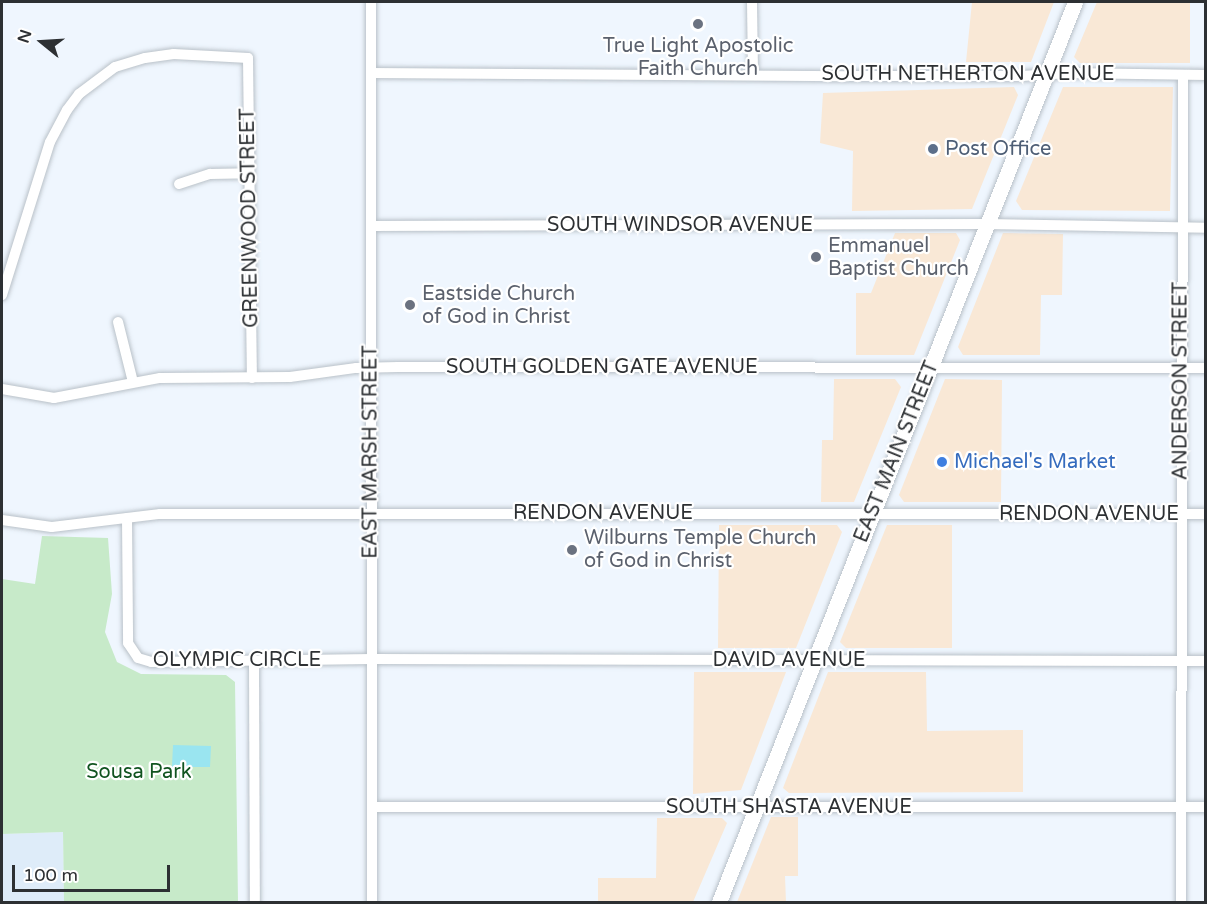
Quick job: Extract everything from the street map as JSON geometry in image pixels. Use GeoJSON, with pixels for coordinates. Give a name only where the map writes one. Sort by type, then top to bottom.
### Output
{"type":"FeatureCollection","features":[{"type":"Feature","properties":{"kind":"main road","name":"EAST MAIN STREET"},"geometry":{"type":"LineString","coordinates":[[719,903],[986,224],[1076,2]]}},
{"type":"Feature","properties":{"kind":"street","name":"EAST MARSH STREET"},"geometry":{"type":"LineString","coordinates":[[371,2],[372,903]]}},
{"type":"Feature","properties":{"kind":"street"},"geometry":{"type":"LineString","coordinates":[[752,2],[753,74]]}},
{"type":"Feature","properties":{"kind":"street","name":"GREENWOOD STREET"},"geometry":{"type":"LineString","coordinates":[[2,295],[50,142],[67,110],[79,94],[116,68],[145,58],[174,54],[248,58],[252,378]]}},
{"type":"Feature","properties":{"kind":"street","name":"SOUTH NETHERTON AVENUE"},"geometry":{"type":"LineString","coordinates":[[371,73],[848,76],[1206,75]]}},
{"type":"Feature","properties":{"kind":"street","name":"ANDERSON STREET"},"geometry":{"type":"LineString","coordinates":[[1181,903],[1182,75]]}},
{"type":"Feature","properties":{"kind":"street"},"geometry":{"type":"LineString","coordinates":[[179,184],[210,174],[249,173]]}},
{"type":"Feature","properties":{"kind":"street","name":"SOUTH WINDSOR AVENUE"},"geometry":{"type":"LineString","coordinates":[[371,226],[986,224],[1206,228]]}},
{"type":"Feature","properties":{"kind":"street"},"geometry":{"type":"LineString","coordinates":[[118,322],[133,382]]}},
{"type":"Feature","properties":{"kind":"street","name":"SOUTH GOLDEN GATE AVENUE"},"geometry":{"type":"LineString","coordinates":[[2,388],[54,398],[160,378],[252,378],[371,367],[1206,368]]}},
{"type":"Feature","properties":{"kind":"street","name":"RENDON AVENUE"},"geometry":{"type":"LineString","coordinates":[[2,520],[52,527],[160,514],[372,512],[1206,514]]}},
{"type":"Feature","properties":{"kind":"street","name":"OLYMPIC CIRCLE"},"geometry":{"type":"LineString","coordinates":[[127,518],[129,601],[127,635],[131,651],[138,658],[151,662],[372,659]]}},
{"type":"Feature","properties":{"kind":"street","name":"DAVID AVENUE"},"geometry":{"type":"LineString","coordinates":[[372,659],[1206,661]]}},
{"type":"Feature","properties":{"kind":"street"},"geometry":{"type":"LineString","coordinates":[[254,660],[255,903]]}},
{"type":"Feature","properties":{"kind":"street","name":"SOUTH SHASTA AVENUE"},"geometry":{"type":"LineString","coordinates":[[372,807],[1206,807]]}},
{"type":"Feature","properties":{"kind":"shaded area"},"geometry":{"type":"Polygon","coordinates":[[[972,2],[1054,2],[1031,62],[966,62],[972,2]]]}},
{"type":"Feature","properties":{"kind":"shaded area"},"geometry":{"type":"Polygon","coordinates":[[[1097,2],[1195,2],[1190,3],[1190,63],[1080,63],[1074,57],[1097,2]]]}},
{"type":"Feature","properties":{"kind":"shaded area"},"geometry":{"type":"Polygon","coordinates":[[[1014,87],[1018,95],[972,209],[852,211],[853,151],[820,143],[823,93],[1014,87]]]}},
{"type":"Feature","properties":{"kind":"shaded area"},"geometry":{"type":"Polygon","coordinates":[[[1063,87],[1173,87],[1170,211],[1022,210],[1016,201],[1063,87]]]}},
{"type":"Feature","properties":{"kind":"shaded area"},"geometry":{"type":"Polygon","coordinates":[[[895,233],[956,233],[960,240],[914,355],[856,355],[856,293],[871,293],[895,233]]]}},
{"type":"Feature","properties":{"kind":"shaded area"},"geometry":{"type":"Polygon","coordinates":[[[1003,233],[1063,234],[1062,295],[1041,295],[1040,355],[963,355],[958,347],[1003,233]]]}},
{"type":"Feature","properties":{"kind":"shaded area"},"geometry":{"type":"Polygon","coordinates":[[[834,379],[895,379],[901,387],[854,502],[821,502],[822,440],[833,440],[834,379]]]}},
{"type":"Feature","properties":{"kind":"shaded area"},"geometry":{"type":"Polygon","coordinates":[[[945,379],[1002,380],[1001,502],[904,502],[899,495],[945,379]]]}},
{"type":"Feature","properties":{"kind":"shaded area"},"geometry":{"type":"Polygon","coordinates":[[[719,525],[837,525],[842,532],[796,648],[718,648],[719,525]]]}},
{"type":"Feature","properties":{"kind":"shaded area"},"geometry":{"type":"Polygon","coordinates":[[[887,525],[952,525],[952,648],[846,648],[840,642],[887,525]]]}},
{"type":"Feature","properties":{"kind":"shaded area"},"geometry":{"type":"Polygon","coordinates":[[[694,672],[786,672],[741,790],[693,794],[694,672]]]}},
{"type":"Feature","properties":{"kind":"shaded area"},"geometry":{"type":"Polygon","coordinates":[[[828,672],[926,672],[927,731],[1023,730],[1023,792],[789,793],[783,788],[828,672]]]}},
{"type":"Feature","properties":{"kind":"shaded area"},"geometry":{"type":"Polygon","coordinates":[[[771,817],[798,817],[798,876],[785,876],[786,902],[737,902],[771,817]]]}},
{"type":"Feature","properties":{"kind":"shaded area"},"geometry":{"type":"Polygon","coordinates":[[[657,818],[722,818],[727,823],[693,902],[598,902],[598,878],[656,878],[657,818]]]}},
{"type":"Feature","properties":{"kind":"shaded area"},"geometry":{"type":"Polygon","coordinates":[[[63,832],[64,902],[2,902],[2,834],[63,832]]]}},
{"type":"Feature","properties":{"kind":"green space","name":"Sousa Park"},"geometry":{"type":"Polygon","coordinates":[[[42,536],[108,538],[112,594],[105,632],[117,662],[141,674],[226,675],[235,682],[238,902],[64,902],[63,832],[2,834],[2,579],[35,584],[42,536]]]}},
{"type":"Feature","properties":{"kind":"water"},"geometry":{"type":"Polygon","coordinates":[[[173,745],[211,746],[210,767],[172,767],[173,745]]]}},
{"type":"Feature","properties":{"kind":"place","name":"True Light Apostolic Faith Church"},"geometry":{"type":"Point","coordinates":[698,24]}},
{"type":"Feature","properties":{"kind":"place","name":"Post Office"},"geometry":{"type":"Point","coordinates":[933,149]}},
{"type":"Feature","properties":{"kind":"place","name":"Emmanuel Baptist Church"},"geometry":{"type":"Point","coordinates":[816,257]}},
{"type":"Feature","properties":{"kind":"place","name":"Eastside Church of God in Christ"},"geometry":{"type":"Point","coordinates":[410,305]}},
{"type":"Feature","properties":{"kind":"place","name":"Michael's Market"},"geometry":{"type":"Point","coordinates":[942,462]}},
{"type":"Feature","properties":{"kind":"place","name":"Wilburns Temple Church of God in Christ"},"geometry":{"type":"Point","coordinates":[572,550]}}]}
